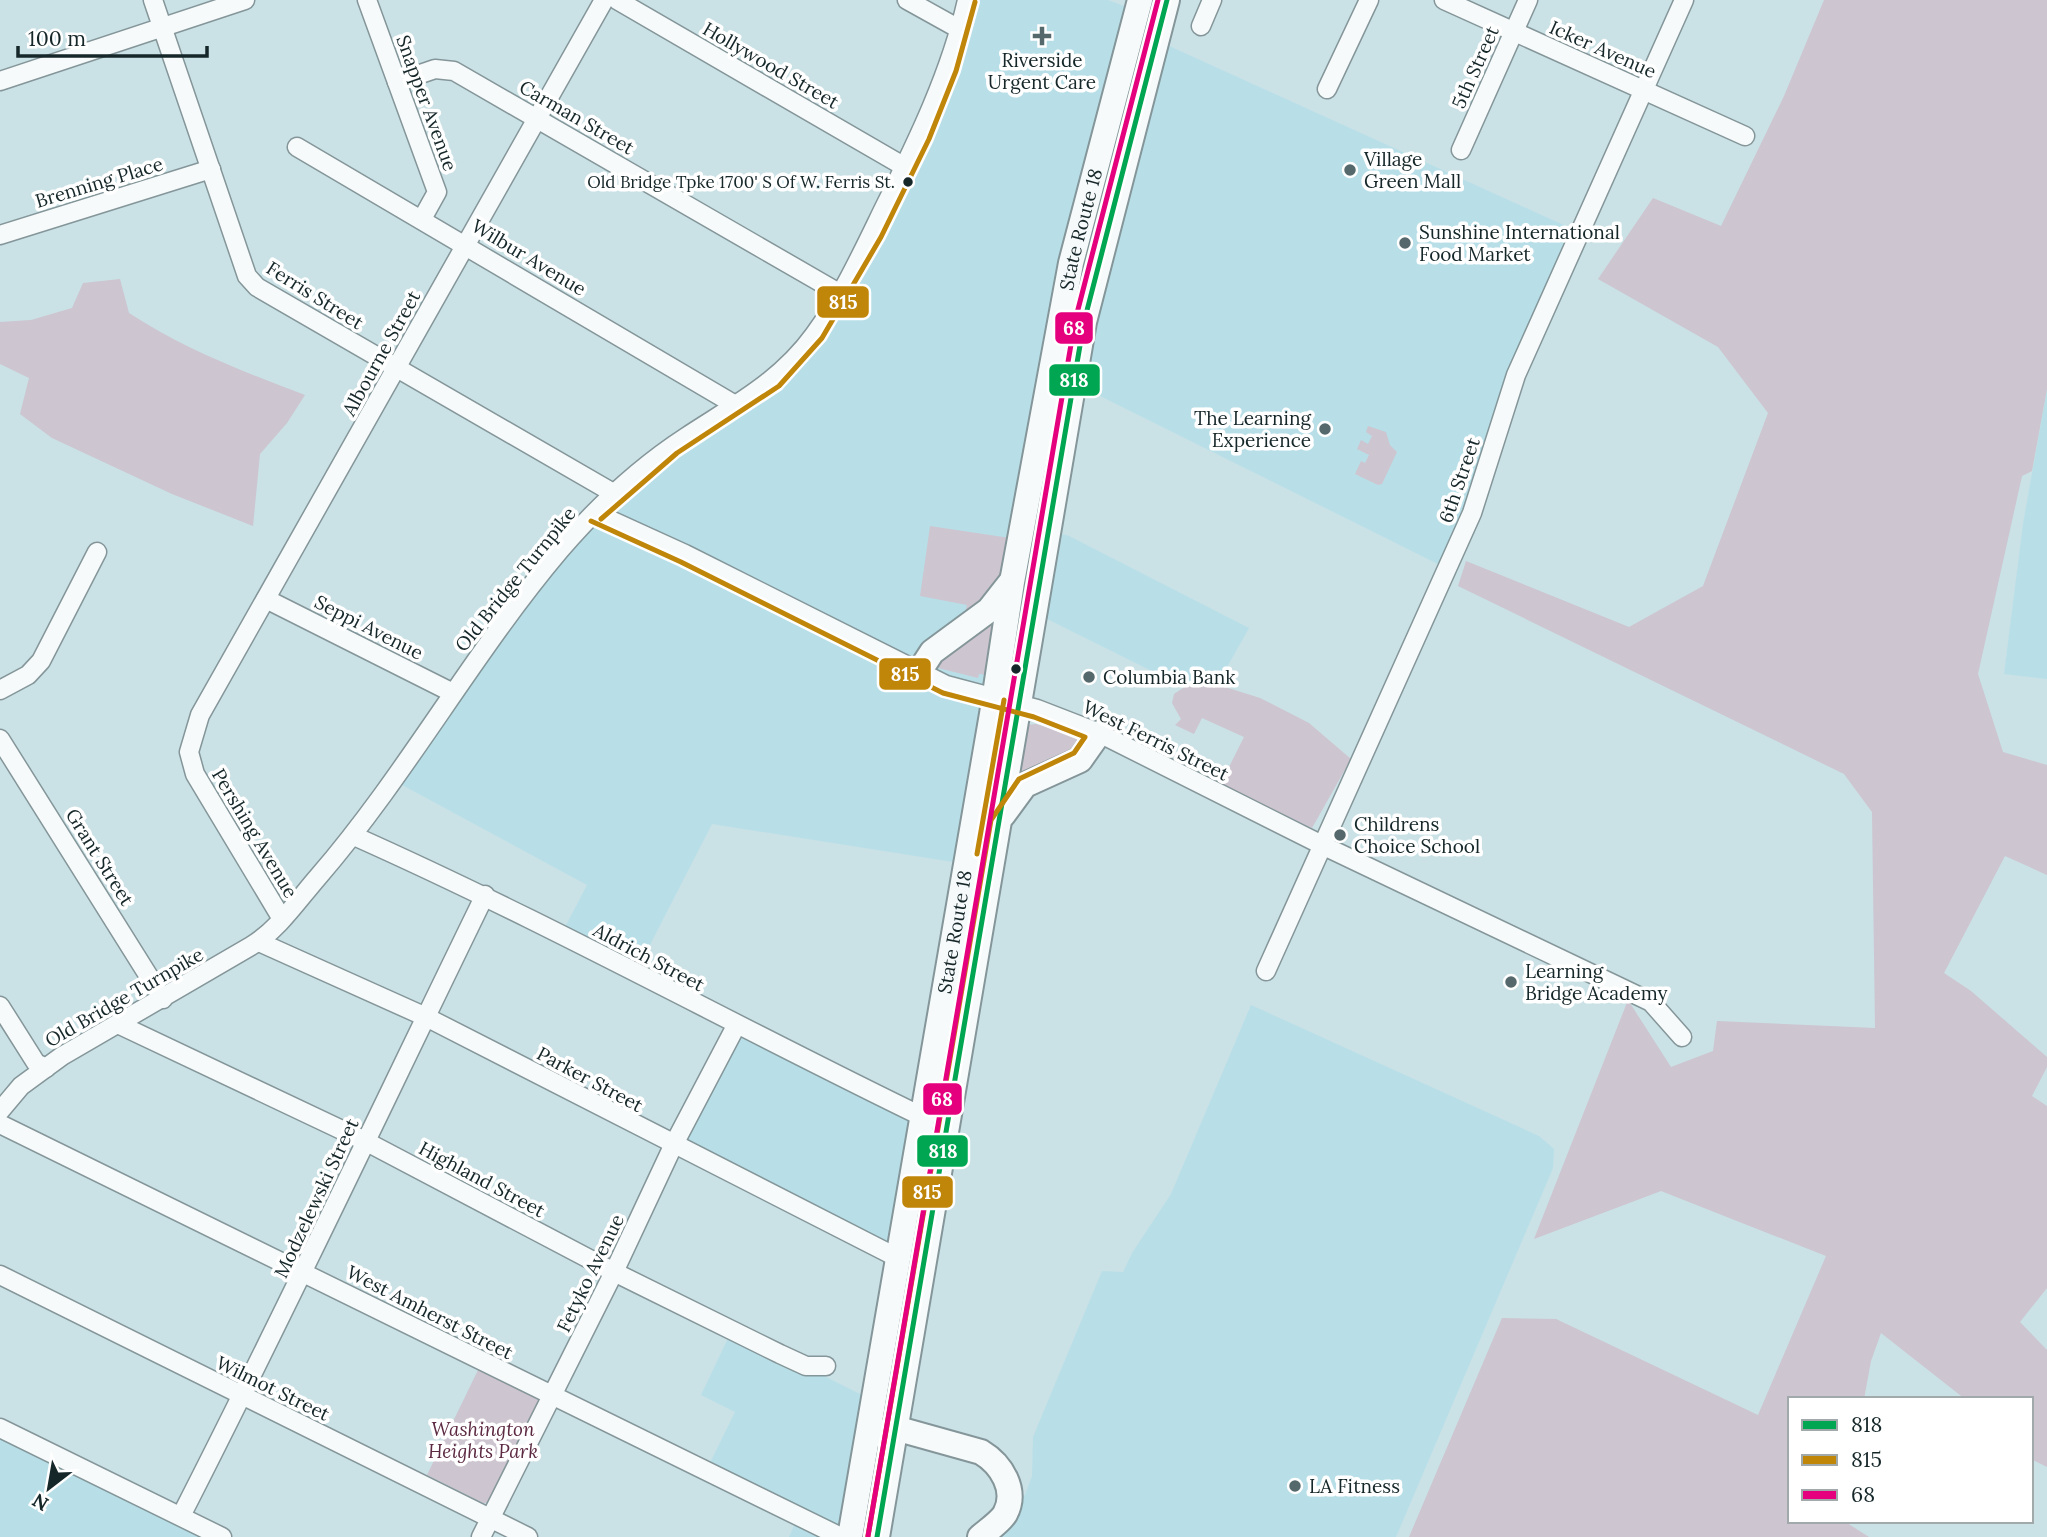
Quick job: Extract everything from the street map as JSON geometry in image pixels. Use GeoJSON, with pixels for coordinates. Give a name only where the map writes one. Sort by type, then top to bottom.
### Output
{"type":"FeatureCollection","features":[{"type":"Feature","properties":{"kind":"highway","name":"State Route 18"},"geometry":{"type":"LineString","coordinates":[[877,1537],[999,822],[1012,582],[1071,263],[1140,0]]}},
{"type":"Feature","properties":{"kind":"highway","name":"State Route 18"},"geometry":{"type":"LineString","coordinates":[[850,1537],[923,1117],[1091,287],[1167,0]]}},
{"type":"Feature","properties":{"kind":"highway"},"geometry":{"type":"LineString","coordinates":[[919,673],[932,652],[989,610],[1012,582]]}},
{"type":"Feature","properties":{"kind":"highway"},"geometry":{"type":"LineString","coordinates":[[999,822],[1025,785],[1080,760],[1099,733]]}},
{"type":"Feature","properties":{"kind":"highway"},"geometry":{"type":"LineString","coordinates":[[868,1437],[895,1428],[981,1452],[992,1459],[1005,1477],[1010,1497],[1004,1515],[980,1537]]}},
{"type":"Feature","properties":{"kind":"street","name":"Ferris Street"},"geometry":{"type":"LineString","coordinates":[[153,0],[247,276],[283,305],[615,494]]}},
{"type":"Feature","properties":{"kind":"street"},"geometry":{"type":"LineString","coordinates":[[0,81],[245,0]]}},
{"type":"Feature","properties":{"kind":"street","name":"Snapper Avenue"},"geometry":{"type":"LineString","coordinates":[[367,0],[437,192],[422,219]]}},
{"type":"Feature","properties":{"kind":"street","name":"Albourne Street"},"geometry":{"type":"LineString","coordinates":[[196,728],[200,715],[604,0]]}},
{"type":"Feature","properties":{"kind":"street","name":"Hollywood Street"},"geometry":{"type":"LineString","coordinates":[[617,0],[905,167]]}},
{"type":"Feature","properties":{"kind":"street"},"geometry":{"type":"LineString","coordinates":[[907,0],[961,30]]}},
{"type":"Feature","properties":{"kind":"street","name":"Old Bridge Turnpike"},"geometry":{"type":"LineString","coordinates":[[0,1111],[21,1086],[46,1068],[259,942],[354,836],[529,589],[595,513],[664,453],[737,406],[785,370],[812,337],[839,293],[905,167],[961,30],[967,0]]}},
{"type":"Feature","properties":{"kind":"street"},"geometry":{"type":"LineString","coordinates":[[1200,26],[1212,0]]}},
{"type":"Feature","properties":{"kind":"street"},"geometry":{"type":"LineString","coordinates":[[1328,89],[1369,0]]}},
{"type":"Feature","properties":{"kind":"street","name":"Icker Avenue"},"geometry":{"type":"LineString","coordinates":[[1444,0],[1745,136]]}},
{"type":"Feature","properties":{"kind":"street","name":"5th Street"},"geometry":{"type":"LineString","coordinates":[[1461,150],[1528,0]]}},
{"type":"Feature","properties":{"kind":"street","name":"6th Street"},"geometry":{"type":"LineString","coordinates":[[1266,971],[1472,513],[1516,375],[1684,0]]}},
{"type":"Feature","properties":{"kind":"street","name":"Carman Street"},"geometry":{"type":"LineString","coordinates":[[397,82],[435,68],[454,71],[538,117],[839,293]]}},
{"type":"Feature","properties":{"kind":"street","name":"Wilbur Avenue"},"geometry":{"type":"LineString","coordinates":[[298,147],[737,406]]}},
{"type":"Feature","properties":{"kind":"street","name":"Brenning Place"},"geometry":{"type":"LineString","coordinates":[[0,235],[211,169]]}},
{"type":"Feature","properties":{"kind":"street","name":"West Ferris Street"},"geometry":{"type":"LineString","coordinates":[[595,513],[685,554],[946,685],[1006,701],[1099,733],[1324,846],[1651,1002],[1682,1037]]}},
{"type":"Feature","properties":{"kind":"street"},"geometry":{"type":"LineString","coordinates":[[0,690],[28,675],[41,661],[97,552]]}},
{"type":"Feature","properties":{"kind":"street","name":"Seppi Avenue"},"geometry":{"type":"LineString","coordinates":[[266,598],[453,693]]}},
{"type":"Feature","properties":{"kind":"street","name":"Pershing Avenue"},"geometry":{"type":"LineString","coordinates":[[196,728],[189,752],[195,774],[282,919]]}},
{"type":"Feature","properties":{"kind":"street","name":"Grant Street"},"geometry":{"type":"LineString","coordinates":[[0,739],[163,999]]}},
{"type":"Feature","properties":{"kind":"street","name":"Aldrich Street"},"geometry":{"type":"LineString","coordinates":[[354,836],[485,895],[736,1026],[923,1117]]}},
{"type":"Feature","properties":{"kind":"street","name":"Modzelewski Street"},"geometry":{"type":"LineString","coordinates":[[181,1516],[305,1273],[365,1141],[485,895]]}},
{"type":"Feature","properties":{"kind":"street","name":"Parker Street"},"geometry":{"type":"LineString","coordinates":[[259,942],[426,1017],[673,1146],[900,1259]]}},
{"type":"Feature","properties":{"kind":"street"},"geometry":{"type":"LineString","coordinates":[[0,1006],[36,1063],[46,1068]]}},
{"type":"Feature","properties":{"kind":"street","name":"Highland Street"},"geometry":{"type":"LineString","coordinates":[[118,1024],[365,1141],[614,1272],[806,1366],[827,1366]]}},
{"type":"Feature","properties":{"kind":"street","name":"Fetyko Avenue"},"geometry":{"type":"LineString","coordinates":[[481,1537],[614,1272],[673,1146],[736,1026]]}},
{"type":"Feature","properties":{"kind":"street","name":"West Amherst Street"},"geometry":{"type":"LineString","coordinates":[[0,1124],[305,1273],[552,1398],[842,1537]]}},
{"type":"Feature","properties":{"kind":"street","name":"Wilmot Street"},"geometry":{"type":"LineString","coordinates":[[0,1275],[528,1537]]}},
{"type":"Feature","properties":{"kind":"street"},"geometry":{"type":"LineString","coordinates":[[0,1428],[222,1537]]}},
{"type":"Feature","properties":{"kind":"shaded area"},"geometry":{"type":"Polygon","coordinates":[[[967,0],[1108,0],[1137,11],[1119,81],[966,864],[712,824],[635,974],[561,935],[587,885],[393,780],[595,513],[785,370],[870,238],[967,0]]]}},
{"type":"Feature","properties":{"kind":"shaded area"},"geometry":{"type":"Polygon","coordinates":[[[1156,40],[1579,232],[1448,569],[1074,383],[1156,40]]]}},
{"type":"Feature","properties":{"kind":"shaded area"},"geometry":{"type":"Polygon","coordinates":[[[2047,389],[2047,679],[2004,674],[2023,524],[2047,389]]]}},
{"type":"Feature","properties":{"kind":"shaded area"},"geometry":{"type":"Polygon","coordinates":[[[1047,530],[1069,536],[1249,628],[1222,676],[1184,687],[1033,612],[1047,530]]]}},
{"type":"Feature","properties":{"kind":"shaded area"},"geometry":{"type":"Polygon","coordinates":[[[1251,1005],[1539,1136],[1554,1149],[1553,1168],[1396,1537],[980,1537],[1025,1495],[1032,1476],[1033,1437],[1102,1271],[1123,1272],[1132,1253],[1171,1194],[1251,1005]]]}},
{"type":"Feature","properties":{"kind":"shaded area"},"geometry":{"type":"Polygon","coordinates":[[[736,1026],[923,1117],[900,1259],[673,1146],[736,1026]]]}},
{"type":"Feature","properties":{"kind":"shaded area"},"geometry":{"type":"Polygon","coordinates":[[[732,1330],[874,1401],[850,1537],[789,1537],[798,1517],[706,1471],[735,1412],[701,1395],[732,1330]]]}},
{"type":"Feature","properties":{"kind":"shaded area"},"geometry":{"type":"Polygon","coordinates":[[[0,1428],[222,1537],[0,1537],[0,1428]]]}},
{"type":"Feature","properties":{"kind":"green space"},"geometry":{"type":"Polygon","coordinates":[[[1824,0],[2047,0],[2047,389],[2032,471],[2022,476],[1978,674],[2003,752],[2047,765],[2047,875],[2005,856],[1944,973],[1971,991],[2047,1057],[2047,1067],[2032,1096],[2047,1106],[2047,1288],[2020,1322],[2047,1350],[2047,1467],[2033,1460],[2033,1397],[1962,1397],[1881,1333],[1871,1361],[1864,1397],[1788,1397],[1788,1523],[1847,1523],[1869,1537],[1409,1537],[1502,1318],[1556,1319],[1758,1415],[1826,1256],[1661,1191],[1534,1239],[1628,1000],[1671,1067],[1713,1051],[1717,1021],[1875,1028],[1872,812],[1844,774],[1458,586],[1466,561],[1629,627],[1703,586],[1768,413],[1718,347],[1598,279],[1653,198],[1721,226],[1784,96],[1824,0]]]}},
{"type":"Feature","properties":{"kind":"green space"},"geometry":{"type":"Polygon","coordinates":[[[120,279],[129,313],[193,349],[305,395],[287,423],[260,454],[253,526],[172,494],[52,438],[20,414],[29,378],[0,364],[0,322],[31,320],[72,308],[83,283],[120,279]]]}},
{"type":"Feature","properties":{"kind":"green space"},"geometry":{"type":"Polygon","coordinates":[[[1368,426],[1386,432],[1390,445],[1397,452],[1382,484],[1378,485],[1355,474],[1361,461],[1365,463],[1369,455],[1357,449],[1361,440],[1368,444],[1372,436],[1366,432],[1368,426]]]}},
{"type":"Feature","properties":{"kind":"green space"},"geometry":{"type":"Polygon","coordinates":[[[930,526],[1010,538],[997,591],[965,613],[967,605],[920,596],[930,526]]]}},
{"type":"Feature","properties":{"kind":"green space"},"geometry":{"type":"Polygon","coordinates":[[[994,620],[987,675],[979,674],[978,678],[938,668],[939,659],[994,620]]]}},
{"type":"Feature","properties":{"kind":"green space"},"geometry":{"type":"Polygon","coordinates":[[[1206,681],[1260,698],[1309,723],[1351,759],[1312,828],[1220,785],[1244,737],[1202,718],[1194,734],[1175,725],[1181,719],[1172,703],[1174,694],[1186,686],[1206,681]]]}},
{"type":"Feature","properties":{"kind":"green space"},"geometry":{"type":"Polygon","coordinates":[[[1036,724],[1082,737],[1083,747],[1019,781],[1027,725],[1036,724]]]}},
{"type":"Feature","properties":{"kind":"green space","name":"Washington Heights Park"},"geometry":{"type":"Polygon","coordinates":[[[479,1368],[537,1396],[540,1404],[491,1503],[483,1503],[427,1475],[479,1368]]]}},
{"type":"Feature","properties":{"kind":"transit line","name":"68"},"geometry":{"type":"LineString","coordinates":[[868,1536],[1075,321],[1158,0]]}},
{"type":"Feature","properties":{"kind":"transit line","name":"818"},"geometry":{"type":"LineString","coordinates":[[877,1537],[1084,322],[1167,0]]}},
{"type":"Feature","properties":{"kind":"transit line","name":"815"},"geometry":{"type":"LineString","coordinates":[[601,519],[677,453],[779,386],[822,338],[881,237],[929,139],[956,71],[975,2]]}},
{"type":"Feature","properties":{"kind":"transit line","name":"815"},"geometry":{"type":"LineString","coordinates":[[591,521],[681,562],[943,693],[1034,717],[1085,737],[1074,753],[1019,779],[991,820],[868,1536]]}},
{"type":"Feature","properties":{"kind":"transit line","name":"815"},"geometry":{"type":"LineString","coordinates":[[977,854],[1004,700]]}},
{"type":"Feature","properties":{"kind":"place","name":"Riverside Urgent Care"},"geometry":{"type":"Point","coordinates":[1042,36]}},
{"type":"Feature","properties":{"kind":"place","name":"Village Green Mall"},"geometry":{"type":"Point","coordinates":[1350,170]}},
{"type":"Feature","properties":{"kind":"place","name":"Old Bridge Tpke 1700' S Of W. Ferris St."},"geometry":{"type":"Point","coordinates":[908,182]}},
{"type":"Feature","properties":{"kind":"place","name":"Sunshine International Food Market"},"geometry":{"type":"Point","coordinates":[1405,243]}},
{"type":"Feature","properties":{"kind":"place","name":"The Learning Experience"},"geometry":{"type":"Point","coordinates":[1325,429]}},
{"type":"Feature","properties":{"kind":"place","name":"Columbia Bank"},"geometry":{"type":"Point","coordinates":[1089,677]}},
{"type":"Feature","properties":{"kind":"place","name":"Childrens Choice School"},"geometry":{"type":"Point","coordinates":[1340,835]}},
{"type":"Feature","properties":{"kind":"place","name":"Learning Bridge Academy"},"geometry":{"type":"Point","coordinates":[1511,982]}},
{"type":"Feature","properties":{"kind":"place","name":"LA Fitness"},"geometry":{"type":"Point","coordinates":[1295,1486]}}]}
